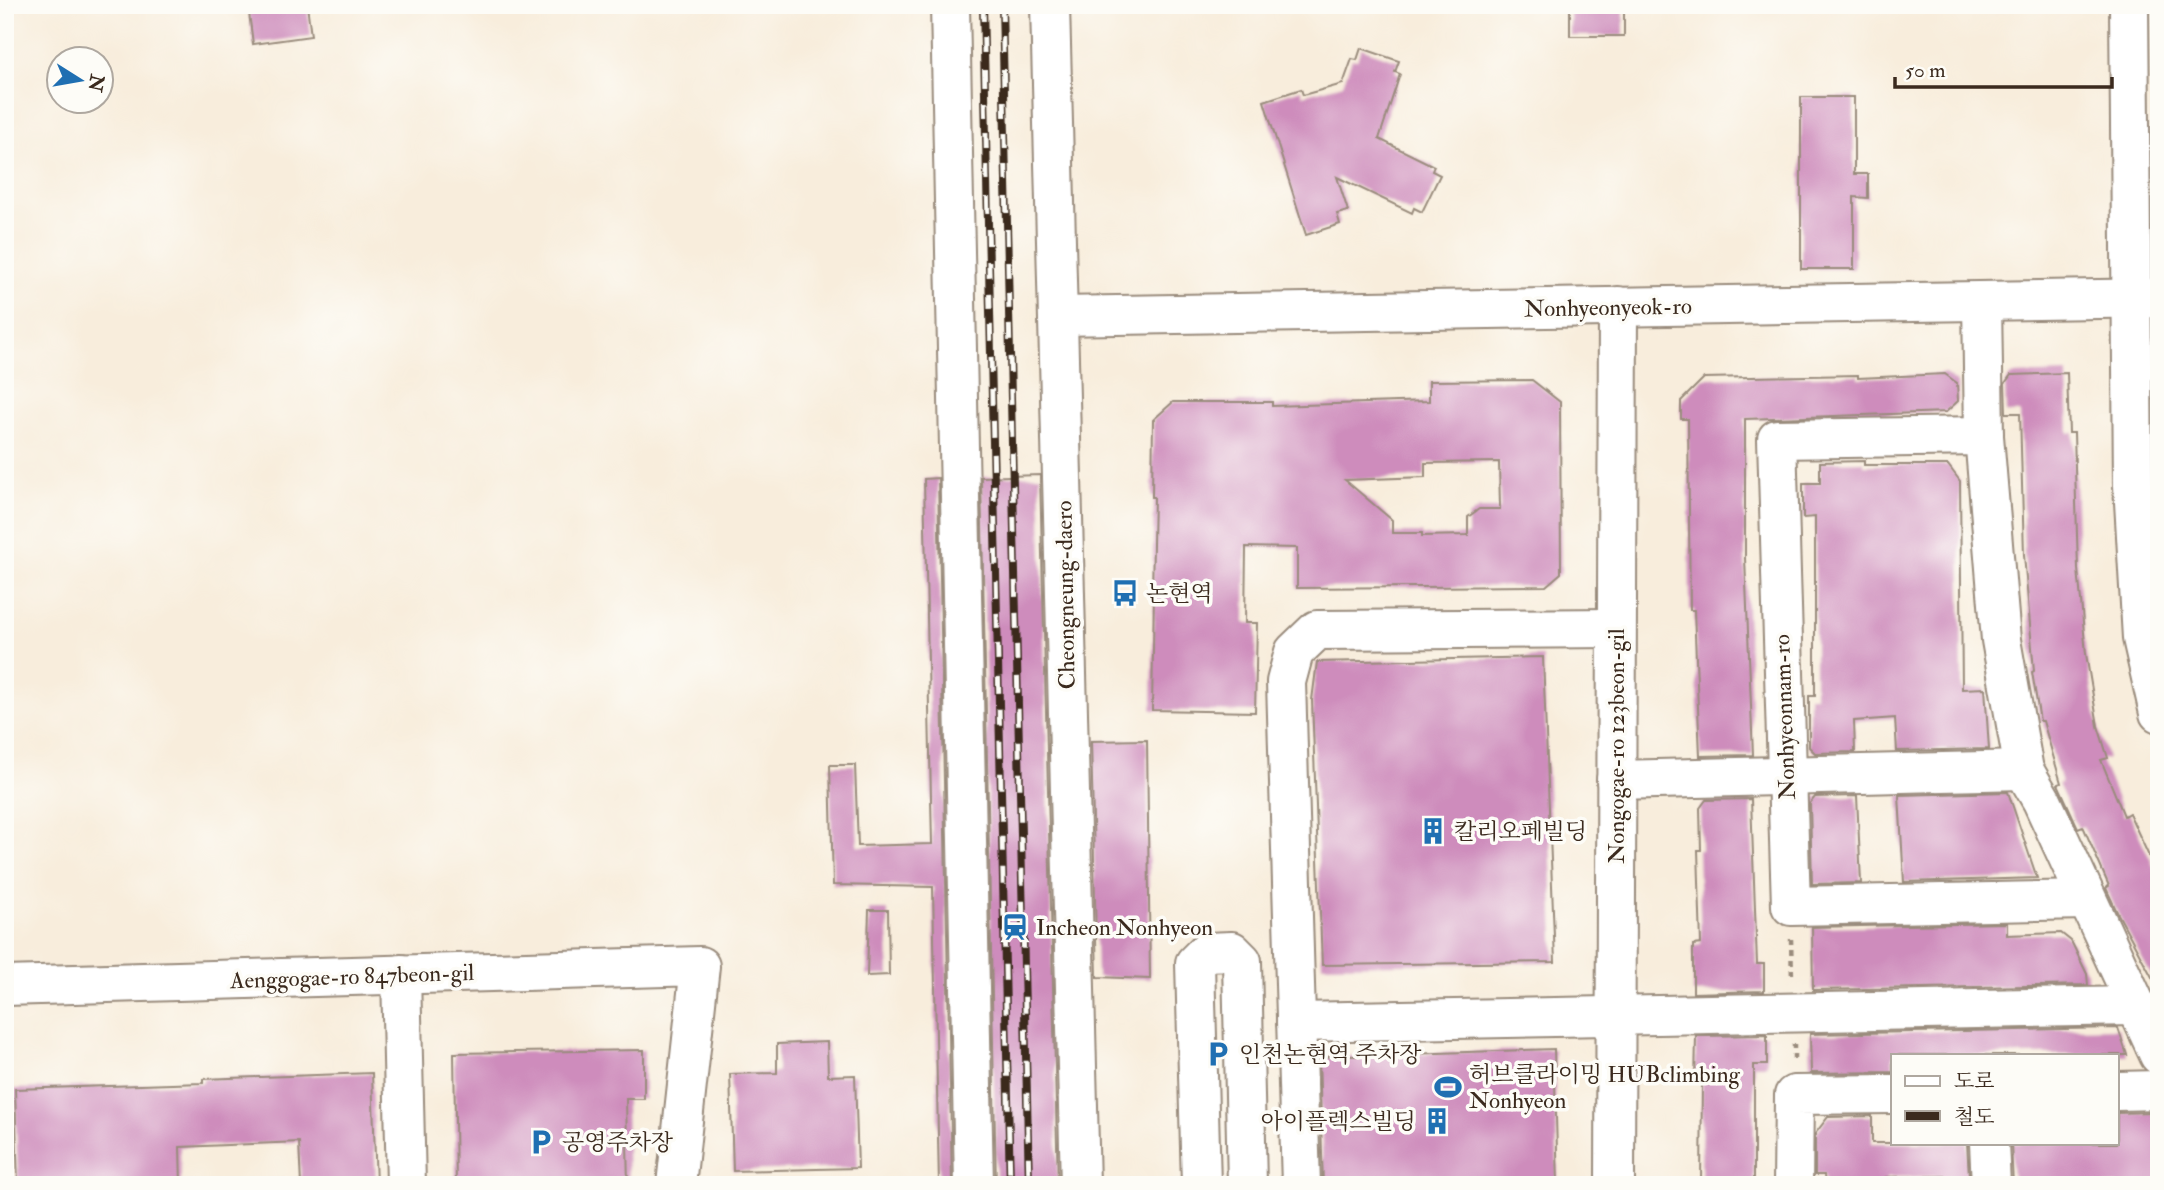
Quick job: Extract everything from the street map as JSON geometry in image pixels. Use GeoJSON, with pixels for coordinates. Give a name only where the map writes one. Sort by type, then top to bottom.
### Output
{"type":"FeatureCollection","features":[{"type":"Feature","properties":{"kind":"street"},"geometry":{"type":"LineString","coordinates":[[950,5],[974,1185]]}},
{"type":"Feature","properties":{"kind":"street","name":"Cheongneung-daero"},"geometry":{"type":"LineString","coordinates":[[1050,5],[1080,1185]]}},
{"type":"Feature","properties":{"kind":"street"},"geometry":{"type":"LineString","coordinates":[[2129,5],[2145,298],[2133,485],[2142,638],[2159,713]]}},
{"type":"Feature","properties":{"kind":"street","name":"Nonhyeonyeok-ro"},"geometry":{"type":"LineString","coordinates":[[1058,316],[2145,298]]}},
{"type":"Feature","properties":{"kind":"street"},"geometry":{"type":"LineString","coordinates":[[1982,301],[1984,436],[2001,640],[2024,770],[2042,801],[2159,1055]]}},
{"type":"Feature","properties":{"kind":"street","name":"Nongogae-ro 123beon-gil"},"geometry":{"type":"LineString","coordinates":[[1615,1185],[1618,306]]}},
{"type":"Feature","properties":{"kind":"street","name":"Nonhyeonnam-ro"},"geometry":{"type":"LineString","coordinates":[[1984,436],[1777,439],[1791,906],[2087,900]]}},
{"type":"Feature","properties":{"kind":"street"},"geometry":{"type":"LineString","coordinates":[[1301,1185],[1286,682],[1294,652],[1317,630],[1616,628]]}},
{"type":"Feature","properties":{"kind":"street"},"geometry":{"type":"LineString","coordinates":[[1616,780],[2024,770]]}},
{"type":"Feature","properties":{"kind":"street"},"geometry":{"type":"LineString","coordinates":[[1201,1185],[1195,963],[1206,952],[1232,951],[1242,961],[1247,1185]]}},
{"type":"Feature","properties":{"kind":"street","name":"Aenggogae-ro 847beon-gil"},"geometry":{"type":"LineString","coordinates":[[5,986],[700,966],[676,1185]]}},
{"type":"Feature","properties":{"kind":"street"},"geometry":{"type":"LineString","coordinates":[[401,975],[406,1185]]}},
{"type":"Feature","properties":{"kind":"street"},"geometry":{"type":"LineString","coordinates":[[1296,1022],[2135,1006]]}},
{"type":"Feature","properties":{"kind":"street"},"geometry":{"type":"LineString","coordinates":[[2118,1091],[2159,1090]]}},
{"type":"Feature","properties":{"kind":"street"},"geometry":{"type":"LineString","coordinates":[[1793,1185],[1794,1095],[1891,1094]]}},
{"type":"Feature","properties":{"kind":"street"},"geometry":{"type":"LineString","coordinates":[[1989,1144],[1991,1185]]}},
{"type":"Feature","properties":{"kind":"building"},"geometry":{"type":"Polygon","coordinates":[[[248,5],[307,5],[311,36],[253,44],[248,5]]]}},
{"type":"Feature","properties":{"kind":"building"},"geometry":{"type":"Polygon","coordinates":[[[1570,5],[1624,5],[1624,36],[1570,36],[1570,5]]]}},
{"type":"Feature","properties":{"kind":"building"},"geometry":{"type":"Polygon","coordinates":[[[1361,48],[1399,61],[1395,72],[1400,74],[1379,139],[1434,166],[1432,171],[1440,175],[1422,212],[1414,208],[1412,213],[1337,177],[1348,211],[1337,214],[1340,224],[1306,235],[1264,101],[1301,89],[1303,95],[1343,84],[1352,59],[1357,60],[1361,48]]]}},
{"type":"Feature","properties":{"kind":"building"},"geometry":{"type":"Polygon","coordinates":[[[1801,97],[1854,97],[1854,174],[1868,174],[1868,198],[1854,197],[1854,269],[1801,269],[1801,97]]]}},
{"type":"Feature","properties":{"kind":"building"},"geometry":{"type":"Polygon","coordinates":[[[2067,373],[2069,433],[2074,433],[2078,569],[2086,654],[2098,726],[2108,758],[2101,760],[2124,816],[2129,813],[2159,878],[2159,990],[2118,914],[2083,826],[2078,828],[2058,784],[2061,783],[2043,721],[2040,721],[2032,672],[2024,555],[2020,413],[2006,413],[2005,383],[2011,375],[2067,373]]]}},
{"type":"Feature","properties":{"kind":"building"},"geometry":{"type":"Polygon","coordinates":[[[1945,374],[1957,383],[1958,401],[1946,412],[1745,419],[1745,558],[1753,755],[1700,756],[1694,610],[1690,610],[1688,419],[1681,419],[1681,401],[1704,378],[1858,375],[1858,378],[1945,374]]]}},
{"type":"Feature","properties":{"kind":"building"},"geometry":{"type":"Polygon","coordinates":[[[1532,380],[1560,402],[1561,573],[1546,586],[1297,588],[1297,548],[1246,547],[1245,623],[1257,623],[1255,712],[1152,710],[1153,420],[1173,402],[1272,402],[1272,406],[1429,401],[1429,381],[1532,380]],[[1499,462],[1425,463],[1425,477],[1345,480],[1392,520],[1392,533],[1422,533],[1422,536],[1468,535],[1468,517],[1479,509],[1500,509],[1499,462]]]}},
{"type":"Feature","properties":{"kind":"building"},"geometry":{"type":"Polygon","coordinates":[[[1864,461],[1864,465],[1948,465],[1960,481],[1962,689],[1985,688],[1989,749],[1897,751],[1895,718],[1854,721],[1855,752],[1815,753],[1809,747],[1809,696],[1815,696],[1815,517],[1803,518],[1803,483],[1820,483],[1820,462],[1864,461]]]}},
{"type":"Feature","properties":{"kind":"building"},"geometry":{"type":"Polygon","coordinates":[[[1040,475],[1058,1185],[996,1185],[981,477],[1040,475]]]}},
{"type":"Feature","properties":{"kind":"building"},"geometry":{"type":"Polygon","coordinates":[[[938,478],[952,1185],[939,1185],[933,887],[833,885],[830,765],[855,765],[858,846],[932,844],[924,479],[938,478]]]}},
{"type":"Feature","properties":{"kind":"building","name":"칼리오페빌딩"},"geometry":{"type":"Polygon","coordinates":[[[1543,657],[1555,962],[1322,965],[1312,700],[1317,662],[1543,657]]]}},
{"type":"Feature","properties":{"kind":"building"},"geometry":{"type":"Polygon","coordinates":[[[1147,740],[1150,979],[1097,977],[1091,741],[1147,740]]]}},
{"type":"Feature","properties":{"kind":"building"},"geometry":{"type":"Polygon","coordinates":[[[2008,792],[2037,878],[1904,882],[1899,795],[2008,792]]]}},
{"type":"Feature","properties":{"kind":"building"},"geometry":{"type":"Polygon","coordinates":[[[1857,796],[1861,883],[1812,884],[1810,803],[1815,797],[1857,796]]]}},
{"type":"Feature","properties":{"kind":"building"},"geometry":{"type":"Polygon","coordinates":[[[1751,799],[1757,964],[1764,964],[1764,991],[1693,993],[1693,945],[1701,944],[1698,850],[1701,850],[1700,808],[1706,800],[1751,799]]]}},
{"type":"Feature","properties":{"kind":"building"},"geometry":{"type":"Polygon","coordinates":[[[869,910],[888,910],[889,975],[867,976],[869,910]]]}},
{"type":"Feature","properties":{"kind":"building"},"geometry":{"type":"Polygon","coordinates":[[[2007,923],[2007,935],[2061,933],[2071,941],[2087,974],[2088,985],[1813,990],[1812,927],[2007,923]]]}},
{"type":"Feature","properties":{"kind":"building"},"geometry":{"type":"Polygon","coordinates":[[[2118,1028],[2127,1055],[1891,1054],[1891,1072],[1811,1073],[1810,1034],[2118,1028]]]}},
{"type":"Feature","properties":{"kind":"building"},"geometry":{"type":"Polygon","coordinates":[[[1767,1035],[1767,1065],[1754,1065],[1754,1185],[1701,1185],[1702,1082],[1695,1082],[1696,1036],[1767,1035]]]}},
{"type":"Feature","properties":{"kind":"building"},"geometry":{"type":"Polygon","coordinates":[[[827,1042],[828,1076],[855,1075],[858,1168],[733,1171],[730,1074],[777,1073],[777,1044],[827,1042]]]}},
{"type":"Feature","properties":{"kind":"building","name":"아이플렉스빌딩"},"geometry":{"type":"Polygon","coordinates":[[[1554,1049],[1558,1185],[1323,1185],[1319,1057],[1554,1049]]]}},
{"type":"Feature","properties":{"kind":"building","name":"공영주차장"},"geometry":{"type":"Polygon","coordinates":[[[644,1050],[644,1099],[626,1099],[628,1185],[456,1185],[454,1053],[644,1050]]]}},
{"type":"Feature","properties":{"kind":"building"},"geometry":{"type":"Polygon","coordinates":[[[372,1073],[376,1185],[301,1185],[299,1142],[180,1147],[181,1185],[18,1185],[15,1089],[203,1083],[203,1079],[372,1073]]]}},
{"type":"Feature","properties":{"kind":"building"},"geometry":{"type":"Polygon","coordinates":[[[2153,1112],[2159,1118],[2159,1185],[2013,1185],[2011,1144],[2118,1144],[2118,1113],[2153,1112]]]}},
{"type":"Feature","properties":{"kind":"building"},"geometry":{"type":"Polygon","coordinates":[[[1872,1116],[1872,1143],[1967,1144],[1969,1176],[1886,1177],[1886,1185],[1825,1185],[1824,1175],[1815,1175],[1815,1134],[1828,1117],[1872,1116]]]}},
{"type":"Feature","properties":{"kind":"railway"},"geometry":{"type":"LineString","coordinates":[[983,5],[1010,1185]]}},
{"type":"Feature","properties":{"kind":"railway"},"geometry":{"type":"LineString","coordinates":[[1002,5],[1029,1185]]}},
{"type":"Feature","properties":{"kind":"place","name":"논현역"},"geometry":{"type":"Point","coordinates":[1125,593]}},
{"type":"Feature","properties":{"kind":"place","name":"칼리오페빌딩"},"geometry":{"type":"Point","coordinates":[1433,831]}},
{"type":"Feature","properties":{"kind":"place","name":"Incheon Nonhyeon"},"geometry":{"type":"Point","coordinates":[1015,927]}},
{"type":"Feature","properties":{"kind":"place","name":"인천논현역 주차장"},"geometry":{"type":"Point","coordinates":[1218,1054]}},
{"type":"Feature","properties":{"kind":"place","name":"허브클라이밍 HUBclimbing Nonhyeon"},"geometry":{"type":"Point","coordinates":[1448,1087]}},
{"type":"Feature","properties":{"kind":"place","name":"아이플렉스빌딩"},"geometry":{"type":"Point","coordinates":[1437,1121]}},
{"type":"Feature","properties":{"kind":"place","name":"공영주차장"},"geometry":{"type":"Point","coordinates":[541,1142]}}]}
